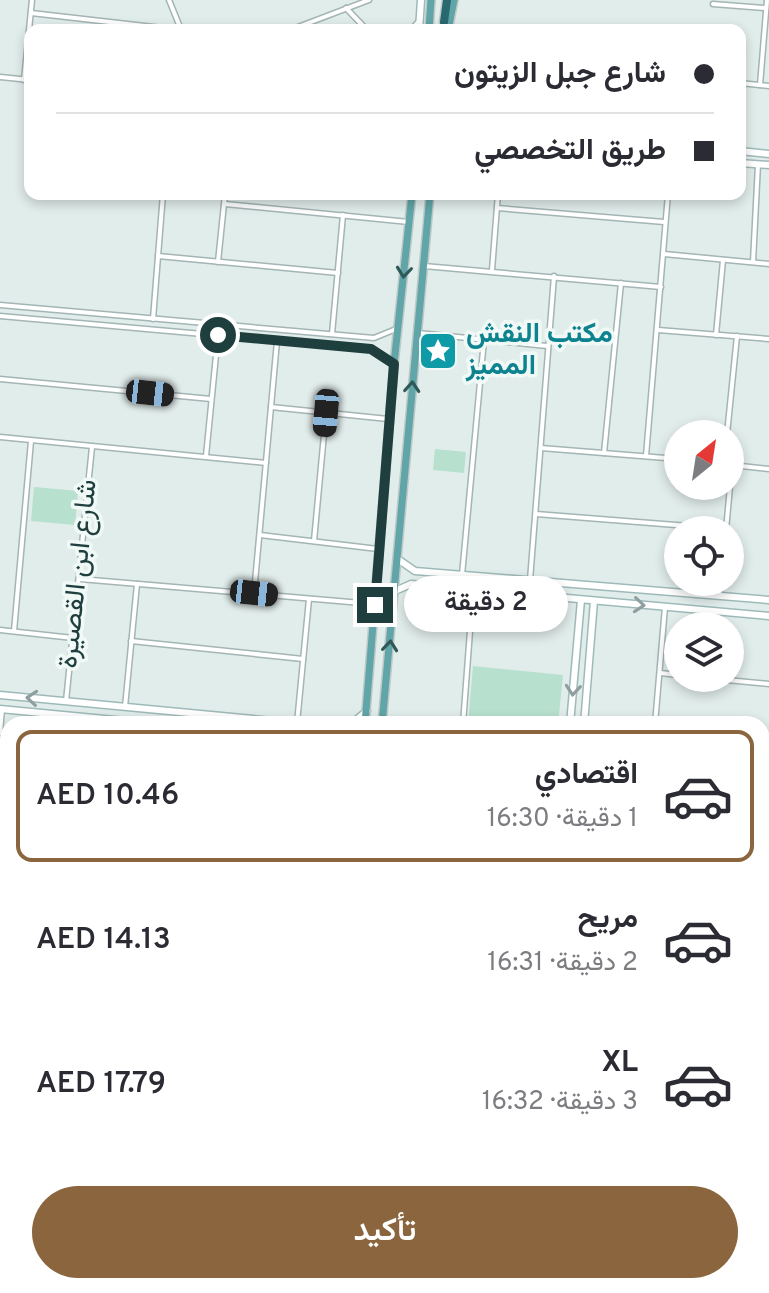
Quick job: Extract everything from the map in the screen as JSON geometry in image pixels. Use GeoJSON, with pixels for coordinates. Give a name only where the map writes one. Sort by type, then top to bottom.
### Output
{"type":"FeatureCollection","features":[{"type":"Feature","properties":{"kind":"highway"},"geometry":{"type":"LineString","coordinates":[[445,24],[446,0]]}},
{"type":"Feature","properties":{"kind":"main road"},"geometry":{"type":"LineString","coordinates":[[429,24],[431,0]]}},
{"type":"Feature","properties":{"kind":"main road"},"geometry":{"type":"LineString","coordinates":[[446,24],[454,0]]}},
{"type":"Feature","properties":{"kind":"main road"},"geometry":{"type":"LineString","coordinates":[[366,716],[394,364],[411,200]]}},
{"type":"Feature","properties":{"kind":"main road"},"geometry":{"type":"LineString","coordinates":[[383,714],[430,200]]}},
{"type":"Feature","properties":{"kind":"street"},"geometry":{"type":"LineString","coordinates":[[30,24],[32,0]]}},
{"type":"Feature","properties":{"kind":"street"},"geometry":{"type":"LineString","coordinates":[[169,0],[178,24]]}},
{"type":"Feature","properties":{"kind":"street"},"geometry":{"type":"LineString","coordinates":[[305,24],[369,0]]}},
{"type":"Feature","properties":{"kind":"street"},"geometry":{"type":"LineString","coordinates":[[420,24],[421,0]]}},
{"type":"Feature","properties":{"kind":"street"},"geometry":{"type":"LineString","coordinates":[[760,85],[767,0]]}},
{"type":"Feature","properties":{"kind":"street"},"geometry":{"type":"LineString","coordinates":[[713,4],[765,8]]}},
{"type":"Feature","properties":{"kind":"street"},"geometry":{"type":"LineString","coordinates":[[346,8],[361,24]]}},
{"type":"Feature","properties":{"kind":"street"},"geometry":{"type":"LineString","coordinates":[[31,13],[133,24]]}},
{"type":"Feature","properties":{"kind":"street"},"geometry":{"type":"LineString","coordinates":[[416,24],[420,20]]}},
{"type":"Feature","properties":{"kind":"street"},"geometry":{"type":"LineString","coordinates":[[0,77],[24,80]]}},
{"type":"Feature","properties":{"kind":"street"},"geometry":{"type":"LineString","coordinates":[[746,84],[769,86]]}},
{"type":"Feature","properties":{"kind":"street"},"geometry":{"type":"LineString","coordinates":[[746,152],[769,154]]}},
{"type":"Feature","properties":{"kind":"street"},"geometry":{"type":"LineString","coordinates":[[746,163],[769,165]]}},
{"type":"Feature","properties":{"kind":"street"},"geometry":{"type":"LineString","coordinates":[[753,262],[758,164]]}},
{"type":"Feature","properties":{"kind":"street"},"geometry":{"type":"LineString","coordinates":[[153,319],[163,200]]}},
{"type":"Feature","properties":{"kind":"street"},"geometry":{"type":"LineString","coordinates":[[218,262],[225,200]]}},
{"type":"Feature","properties":{"kind":"street"},"geometry":{"type":"LineString","coordinates":[[492,270],[498,200]]}},
{"type":"Feature","properties":{"kind":"street"},"geometry":{"type":"LineString","coordinates":[[646,456],[667,200]]}},
{"type":"Feature","properties":{"kind":"street"},"geometry":{"type":"LineString","coordinates":[[225,204],[409,222]]}},
{"type":"Feature","properties":{"kind":"street"},"geometry":{"type":"LineString","coordinates":[[497,208],[664,222]]}},
{"type":"Feature","properties":{"kind":"street"},"geometry":{"type":"LineString","coordinates":[[332,334],[343,215]]}},
{"type":"Feature","properties":{"kind":"street"},"geometry":{"type":"LineString","coordinates":[[664,254],[769,264]]}},
{"type":"Feature","properties":{"kind":"street"},"geometry":{"type":"LineString","coordinates":[[158,256],[338,273]]}},
{"type":"Feature","properties":{"kind":"street"},"geometry":{"type":"LineString","coordinates":[[716,335],[723,260]]}},
{"type":"Feature","properties":{"kind":"street"},"geometry":{"type":"LineString","coordinates":[[424,266],[662,287]]}},
{"type":"Feature","properties":{"kind":"street"},"geometry":{"type":"LineString","coordinates":[[530,582],[554,276]]}},
{"type":"Feature","properties":{"kind":"street"},"geometry":{"type":"LineString","coordinates":[[604,453],[621,283]]}},
{"type":"Feature","properties":{"kind":"street"},"geometry":{"type":"LineString","coordinates":[[0,305],[374,338],[398,328]]}},
{"type":"Feature","properties":{"kind":"street"},"geometry":{"type":"LineString","coordinates":[[0,316],[371,349],[394,364]]}},
{"type":"Feature","properties":{"kind":"street"},"geometry":{"type":"LineString","coordinates":[[658,330],[769,339]]}},
{"type":"Feature","properties":{"kind":"street"},"geometry":{"type":"LineString","coordinates":[[416,333],[547,346]]}},
{"type":"Feature","properties":{"kind":"street"},"geometry":{"type":"LineString","coordinates":[[206,457],[218,335]]}},
{"type":"Feature","properties":{"kind":"street"},"geometry":{"type":"LineString","coordinates":[[728,420],[737,336]]}},
{"type":"Feature","properties":{"kind":"street"},"geometry":{"type":"LineString","coordinates":[[371,349],[377,345],[374,338]]}},
{"type":"Feature","properties":{"kind":"street"},"geometry":{"type":"LineString","coordinates":[[460,588],[484,340]]}},
{"type":"Feature","properties":{"kind":"street"},"geometry":{"type":"LineString","coordinates":[[254,593],[277,341]]}},
{"type":"Feature","properties":{"kind":"street"},"geometry":{"type":"LineString","coordinates":[[0,379],[211,399]]}},
{"type":"Feature","properties":{"kind":"street"},"geometry":{"type":"LineString","coordinates":[[271,407],[390,419]]}},
{"type":"Feature","properties":{"kind":"street"},"geometry":{"type":"LineString","coordinates":[[314,541],[326,413]]}},
{"type":"Feature","properties":{"kind":"street"},"geometry":{"type":"LineString","coordinates":[[0,437],[266,463]]}},
{"type":"Feature","properties":{"kind":"street"},"geometry":{"type":"LineString","coordinates":[[14,631],[31,441]]}},
{"type":"Feature","properties":{"kind":"street","name":"شارع ابن القصيرة"},"geometry":{"type":"LineString","coordinates":[[66,701],[92,447]]}},
{"type":"Feature","properties":{"kind":"street"},"geometry":{"type":"LineString","coordinates":[[541,448],[664,458]]}},
{"type":"Feature","properties":{"kind":"street"},"geometry":{"type":"LineString","coordinates":[[744,466],[769,469]]}},
{"type":"Feature","properties":{"kind":"street"},"geometry":{"type":"LineString","coordinates":[[536,514],[664,525]]}},
{"type":"Feature","properties":{"kind":"street"},"geometry":{"type":"LineString","coordinates":[[260,535],[381,549]]}},
{"type":"Feature","properties":{"kind":"street"},"geometry":{"type":"LineString","coordinates":[[399,560],[415,571],[664,594]]}},
{"type":"Feature","properties":{"kind":"street"},"geometry":{"type":"LineString","coordinates":[[411,584],[415,571]]}},
{"type":"Feature","properties":{"kind":"street"},"geometry":{"type":"LineString","coordinates":[[484,578],[491,584],[485,589]]}},
{"type":"Feature","properties":{"kind":"street"},"geometry":{"type":"LineString","coordinates":[[80,579],[375,605]]}},
{"type":"Feature","properties":{"kind":"street"},"geometry":{"type":"LineString","coordinates":[[500,591],[493,584],[501,579]]}},
{"type":"Feature","properties":{"kind":"street"},"geometry":{"type":"LineString","coordinates":[[125,707],[137,584]]}},
{"type":"Feature","properties":{"kind":"street"},"geometry":{"type":"LineString","coordinates":[[395,591],[411,584],[721,612]]}},
{"type":"Feature","properties":{"kind":"street"},"geometry":{"type":"LineString","coordinates":[[464,716],[473,589]]}},
{"type":"Feature","properties":{"kind":"street"},"geometry":{"type":"LineString","coordinates":[[656,716],[667,596]]}},
{"type":"Feature","properties":{"kind":"street"},"geometry":{"type":"LineString","coordinates":[[702,596],[769,600]]}},
{"type":"Feature","properties":{"kind":"street"},"geometry":{"type":"LineString","coordinates":[[744,598],[750,606],[744,614]]}},
{"type":"Feature","properties":{"kind":"street"},"geometry":{"type":"LineString","coordinates":[[298,716],[309,599]]}},
{"type":"Feature","properties":{"kind":"street"},"geometry":{"type":"LineString","coordinates":[[571,716],[581,600]]}},
{"type":"Feature","properties":{"kind":"street"},"geometry":{"type":"LineString","coordinates":[[585,716],[594,601]]}},
{"type":"Feature","properties":{"kind":"street"},"geometry":{"type":"LineString","coordinates":[[580,613],[586,608],[593,612]]}},
{"type":"Feature","properties":{"kind":"street"},"geometry":{"type":"LineString","coordinates":[[744,614],[769,616]]}},
{"type":"Feature","properties":{"kind":"street"},"geometry":{"type":"LineString","coordinates":[[0,630],[73,638]]}},
{"type":"Feature","properties":{"kind":"street"},"geometry":{"type":"LineString","coordinates":[[131,641],[303,659]]}},
{"type":"Feature","properties":{"kind":"street"},"geometry":{"type":"LineString","coordinates":[[660,673],[664,673]]}},
{"type":"Feature","properties":{"kind":"street"},"geometry":{"type":"LineString","coordinates":[[744,682],[769,684]]}},
{"type":"Feature","properties":{"kind":"street"},"geometry":{"type":"LineString","coordinates":[[0,695],[215,716]]}},
{"type":"Feature","properties":{"kind":"street"},"geometry":{"type":"LineString","coordinates":[[1,709],[69,716]]}},
{"type":"Feature","properties":{"kind":"street"},"geometry":{"type":"LineString","coordinates":[[361,716],[367,711]]}},
{"type":"Feature","properties":{"kind":"green space"},"geometry":{"type":"Polygon","coordinates":[[[435,449],[466,452],[464,473],[433,470],[435,449]]]}},
{"type":"Feature","properties":{"kind":"green space"},"geometry":{"type":"Polygon","coordinates":[[[34,487],[78,491],[75,525],[31,521],[34,487]]]}},
{"type":"Feature","properties":{"kind":"green space"},"geometry":{"type":"Polygon","coordinates":[[[473,666],[563,675],[559,716],[469,716],[473,666]]]}},
{"type":"Feature","properties":{"kind":"place","name":"مكتب النقش المميز"},"geometry":{"type":"Point","coordinates":[438,351]}},
{"type":"Feature","properties":{"kind":"route"},"geometry":{"type":"LineString","coordinates":[[218,335],[371,349],[394,364],[375,605]]}}]}
